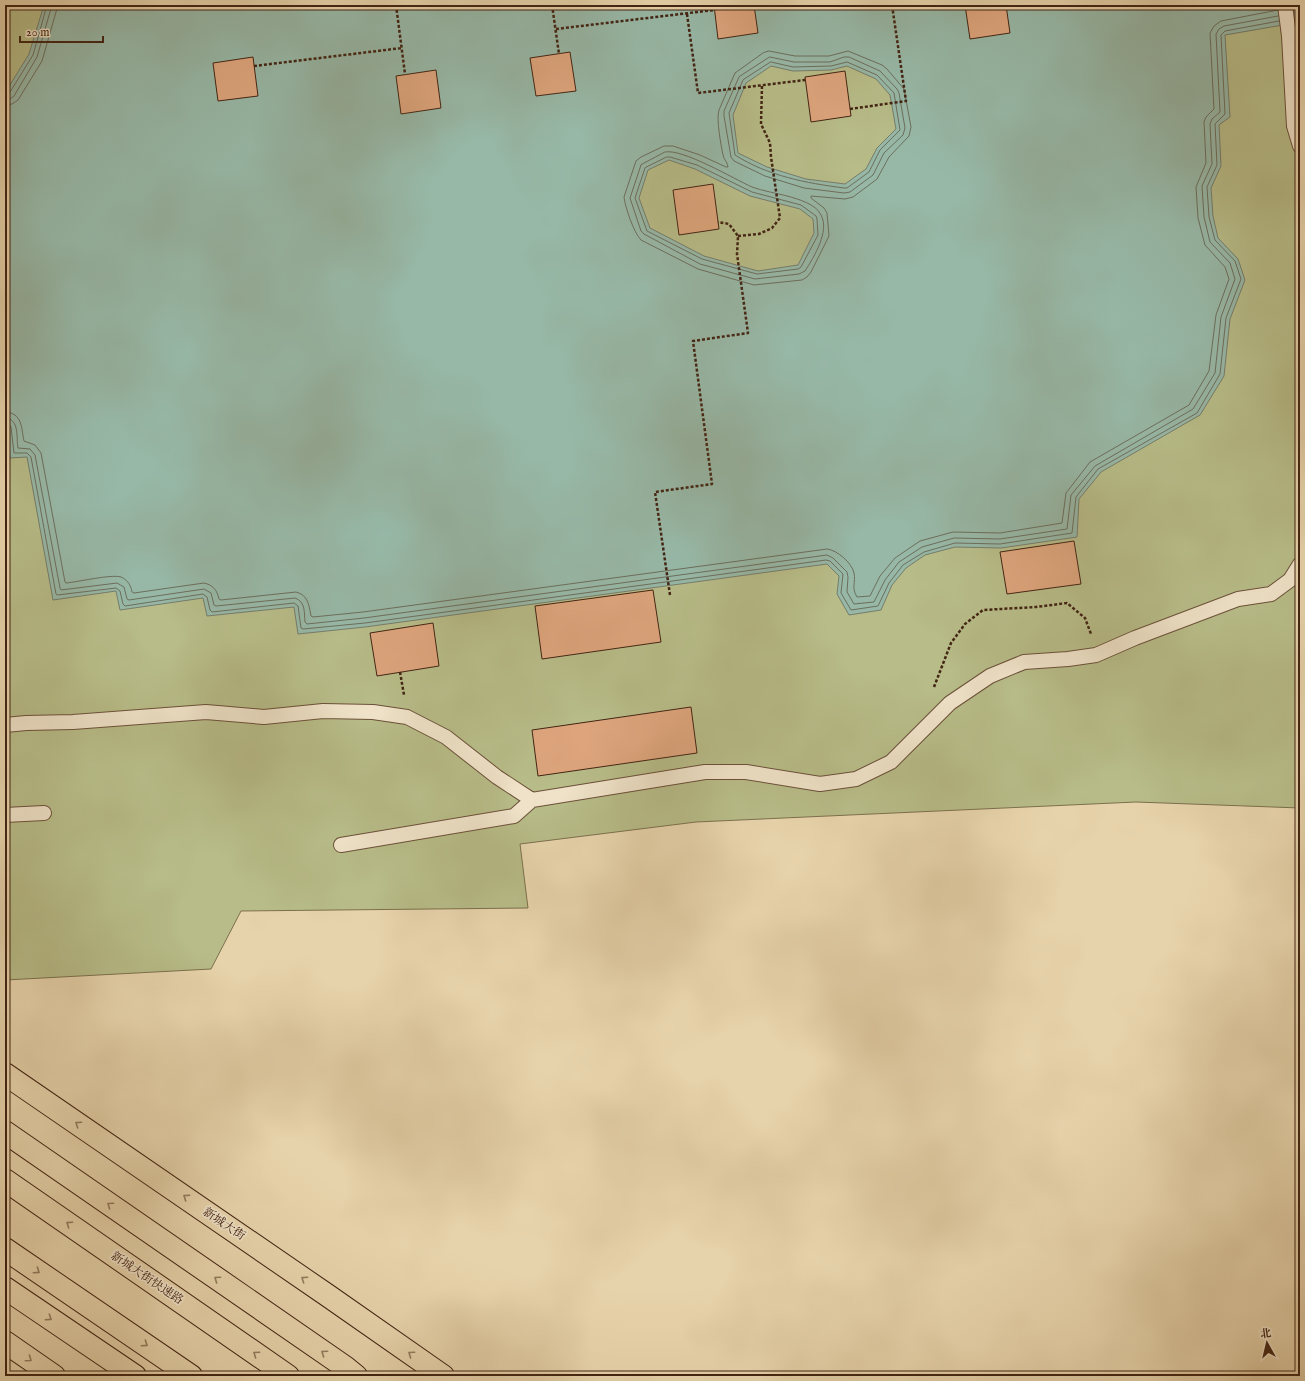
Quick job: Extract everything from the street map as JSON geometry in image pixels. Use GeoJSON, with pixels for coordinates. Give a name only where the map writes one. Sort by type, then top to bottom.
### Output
{"type":"FeatureCollection","features":[{"type":"Feature","properties":{"kind":"main road","name":"新城大街"},"geometry":{"type":"LineString","coordinates":[[5,1074],[443,1376]]}},
{"type":"Feature","properties":{"kind":"main road"},"geometry":{"type":"LineString","coordinates":[[5,1132],[356,1376]]}},
{"type":"Feature","properties":{"kind":"main road","name":"新城大街快速路"},"geometry":{"type":"LineString","coordinates":[[5,1180],[288,1376]]}},
{"type":"Feature","properties":{"kind":"main road"},"geometry":{"type":"LineString","coordinates":[[5,1249],[191,1376]]}},
{"type":"Feature","properties":{"kind":"main road"},"geometry":{"type":"LineString","coordinates":[[5,1288],[135,1376]]}},
{"type":"Feature","properties":{"kind":"main road"},"geometry":{"type":"LineString","coordinates":[[5,1342],[54,1376]]}},
{"type":"Feature","properties":{"kind":"lane"},"geometry":{"type":"LineString","coordinates":[[1285,5],[1289,36],[1294,126],[1300,146]]}},
{"type":"Feature","properties":{"kind":"lane"},"geometry":{"type":"LineString","coordinates":[[341,845],[514,816],[532,800],[705,772],[746,772],[820,784],[856,779],[891,762],[950,703],[990,676],[1024,662],[1068,659],[1096,655],[1135,638],[1238,599],[1271,594],[1290,580],[1300,564]]}},
{"type":"Feature","properties":{"kind":"lane"},"geometry":{"type":"LineString","coordinates":[[5,725],[73,722],[206,712],[264,716],[323,711],[373,712],[407,717],[446,737],[497,777],[532,800]]}},
{"type":"Feature","properties":{"kind":"lane"},"geometry":{"type":"LineString","coordinates":[[5,815],[44,813]]}},
{"type":"Feature","properties":{"kind":"path"},"geometry":{"type":"LineString","coordinates":[[396,5],[405,74]]}},
{"type":"Feature","properties":{"kind":"path"},"geometry":{"type":"LineString","coordinates":[[552,5],[559,54]]}},
{"type":"Feature","properties":{"kind":"path"},"geometry":{"type":"LineString","coordinates":[[850,109],[906,101],[892,5]]}},
{"type":"Feature","properties":{"kind":"path"},"geometry":{"type":"LineString","coordinates":[[556,29],[714,10]]}},
{"type":"Feature","properties":{"kind":"path"},"geometry":{"type":"LineString","coordinates":[[687,14],[698,94],[805,80]]}},
{"type":"Feature","properties":{"kind":"path"},"geometry":{"type":"LineString","coordinates":[[254,66],[402,48]]}},
{"type":"Feature","properties":{"kind":"path"},"geometry":{"type":"LineString","coordinates":[[738,236],[759,234],[772,228],[780,218],[770,142],[761,124],[762,85]]}},
{"type":"Feature","properties":{"kind":"path"},"geometry":{"type":"LineString","coordinates":[[670,596],[655,492],[712,484],[693,341],[748,333],[737,254],[738,236],[729,224],[718,222]]}},
{"type":"Feature","properties":{"kind":"path"},"geometry":{"type":"LineString","coordinates":[[933,689],[951,643],[965,624],[983,610],[1036,607],[1067,603],[1085,618],[1096,655]]}},
{"type":"Feature","properties":{"kind":"green space"},"geometry":{"type":"Polygon","coordinates":[[[5,5],[1300,5],[1300,808],[1136,802],[696,822],[520,844],[528,908],[241,911],[211,969],[5,980],[5,5]]]}},
{"type":"Feature","properties":{"kind":"water"},"geometry":{"type":"Polygon","coordinates":[[[44,5],[1300,5],[1300,22],[1225,35],[1230,117],[1219,125],[1221,166],[1211,188],[1213,216],[1218,238],[1238,259],[1245,280],[1230,319],[1224,376],[1200,415],[1101,472],[1079,499],[1077,537],[1001,548],[955,547],[925,555],[906,568],[892,585],[881,610],[849,615],[837,594],[839,576],[827,564],[365,627],[298,634],[294,607],[207,616],[203,598],[120,610],[116,591],[53,600],[27,457],[10,458],[5,409],[5,93],[29,54],[44,5]],[[771,66],[746,83],[733,115],[738,153],[767,167],[806,179],[845,184],[866,169],[877,148],[896,129],[890,95],[876,79],[847,66],[831,70],[793,71],[771,66]],[[669,160],[648,170],[639,198],[650,228],[704,256],[758,271],[798,265],[814,233],[813,219],[800,209],[750,196],[695,169],[669,160]]]}},
{"type":"Feature","properties":{"kind":"building"},"geometry":{"type":"Polygon","coordinates":[[[714,5],[754,5],[758,33],[718,39],[714,5]]]}},
{"type":"Feature","properties":{"kind":"building"},"geometry":{"type":"Polygon","coordinates":[[[965,5],[1006,5],[1010,33],[970,39],[965,5]]]}},
{"type":"Feature","properties":{"kind":"building"},"geometry":{"type":"Polygon","coordinates":[[[570,52],[576,91],[536,96],[530,58],[570,52]]]}},
{"type":"Feature","properties":{"kind":"building"},"geometry":{"type":"Polygon","coordinates":[[[253,57],[258,96],[218,101],[213,63],[253,57]]]}},
{"type":"Feature","properties":{"kind":"building"},"geometry":{"type":"Polygon","coordinates":[[[436,70],[441,108],[401,114],[396,76],[436,70]]]}},
{"type":"Feature","properties":{"kind":"building"},"geometry":{"type":"Polygon","coordinates":[[[845,71],[851,116],[811,122],[805,77],[845,71]]]}},
{"type":"Feature","properties":{"kind":"building"},"geometry":{"type":"Polygon","coordinates":[[[713,184],[719,229],[679,235],[673,190],[713,184]]]}},
{"type":"Feature","properties":{"kind":"building"},"geometry":{"type":"Polygon","coordinates":[[[1074,541],[1081,584],[1007,594],[1000,552],[1074,541]]]}},
{"type":"Feature","properties":{"kind":"building"},"geometry":{"type":"Polygon","coordinates":[[[653,590],[661,642],[542,659],[535,606],[653,590]]]}},
{"type":"Feature","properties":{"kind":"building"},"geometry":{"type":"Polygon","coordinates":[[[433,623],[439,666],[377,676],[370,633],[433,623]]]}},
{"type":"Feature","properties":{"kind":"building"},"geometry":{"type":"Polygon","coordinates":[[[691,707],[697,753],[538,776],[532,730],[691,707]]]}}]}
